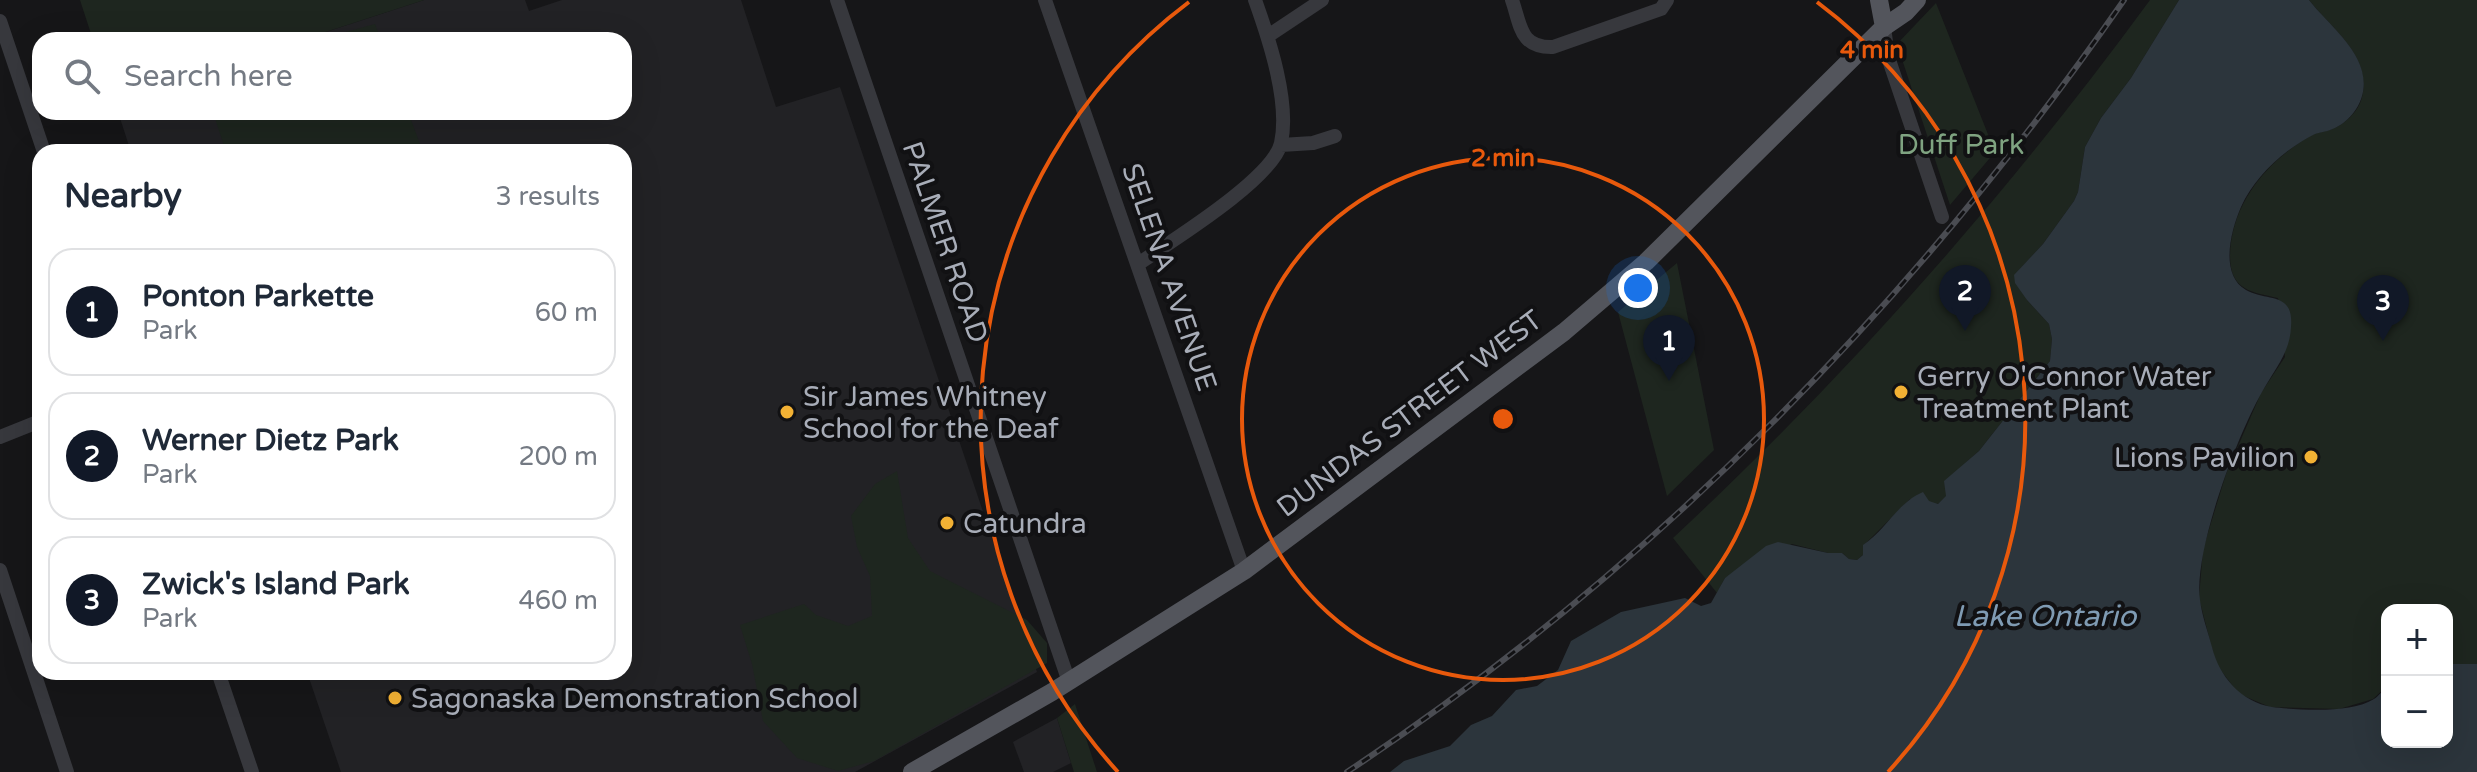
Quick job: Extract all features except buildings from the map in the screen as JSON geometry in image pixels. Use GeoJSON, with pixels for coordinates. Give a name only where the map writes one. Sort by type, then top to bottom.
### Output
{"type":"FeatureCollection","features":[{"type":"Feature","properties":{"kind":"main road"},"geometry":{"type":"LineString","coordinates":[[1879,0],[1884,27]]}},
{"type":"Feature","properties":{"kind":"main road","name":"DUNDAS STREET WEST"},"geometry":{"type":"LineString","coordinates":[[1884,27],[1897,0]]}},
{"type":"Feature","properties":{"kind":"main road","name":"DUNDAS STREET WEST"},"geometry":{"type":"LineString","coordinates":[[912,772],[1069,682],[1244,571],[1564,332],[1646,262],[1884,27],[1917,0]]}},
{"type":"Feature","properties":{"kind":"street","name":"PALMER ROAD"},"geometry":{"type":"LineString","coordinates":[[837,0],[1069,682]]}},
{"type":"Feature","properties":{"kind":"street","name":"SELENA AVENUE"},"geometry":{"type":"LineString","coordinates":[[1045,0],[1244,571]]}},
{"type":"Feature","properties":{"kind":"street"},"geometry":{"type":"LineString","coordinates":[[1138,264],[1264,171],[1281,145],[1281,107],[1268,36],[1255,0]]}},
{"type":"Feature","properties":{"kind":"street"},"geometry":{"type":"LineString","coordinates":[[1268,36],[1322,0]]}},
{"type":"Feature","properties":{"kind":"street"},"geometry":{"type":"LineString","coordinates":[[1512,0],[1525,38],[1537,47],[1553,47],[1661,9],[1667,0]]}},
{"type":"Feature","properties":{"kind":"street"},"geometry":{"type":"LineString","coordinates":[[0,21],[32,116]]}},
{"type":"Feature","properties":{"kind":"street"},"geometry":{"type":"LineString","coordinates":[[1884,27],[1888,57],[1942,217]]}},
{"type":"Feature","properties":{"kind":"street"},"geometry":{"type":"LineString","coordinates":[[33,120],[41,144]]}},
{"type":"Feature","properties":{"kind":"street"},"geometry":{"type":"LineString","coordinates":[[1281,145],[1313,143],[1335,136]]}},
{"type":"Feature","properties":{"kind":"street"},"geometry":{"type":"LineString","coordinates":[[0,437],[32,424]]}},
{"type":"Feature","properties":{"kind":"street"},"geometry":{"type":"LineString","coordinates":[[0,570],[32,666]]}},
{"type":"Feature","properties":{"kind":"street"},"geometry":{"type":"LineString","coordinates":[[36,680],[67,772]]}},
{"type":"Feature","properties":{"kind":"street"},"geometry":{"type":"LineString","coordinates":[[221,680],[252,772]]}},
{"type":"Feature","properties":{"kind":"shaded area","name":"Sir James Whitney School for the Deaf"},"geometry":{"type":"Polygon","coordinates":[[[424,0],[525,0],[529,11],[562,0],[741,0],[776,107],[840,87],[1037,672],[855,772],[341,772],[310,680],[632,680],[632,144],[128,144],[121,120],[632,120],[632,32],[326,32],[424,0]]]}},
{"type":"Feature","properties":{"kind":"shaded area"},"geometry":{"type":"Polygon","coordinates":[[[1057,718],[1071,763],[1053,772],[1024,772],[1013,742],[1057,718]]]}},
{"type":"Feature","properties":{"kind":"green space"},"geometry":{"type":"Polygon","coordinates":[[[80,0],[424,0],[326,32],[90,32],[80,0]]]}},
{"type":"Feature","properties":{"kind":"green space"},"geometry":{"type":"Polygon","coordinates":[[[2150,0],[2179,0],[2085,147],[2074,201],[2043,244],[2019,270],[2027,300],[2049,324],[2052,339],[2050,361],[1979,451],[1962,466],[1947,496],[1938,504],[1910,499],[1864,545],[1863,555],[1857,560],[1849,559],[1842,553],[1828,553],[1792,544],[1725,578],[1717,593],[1673,538],[1802,412],[1924,280],[2040,143],[2150,0]]]}},
{"type":"Feature","properties":{"kind":"green space"},"geometry":{"type":"Polygon","coordinates":[[[2309,0],[2477,0],[2477,664],[2453,664],[2453,604],[2381,604],[2381,692],[2373,699],[2339,709],[2270,707],[2239,694],[2216,664],[2199,598],[2203,549],[2226,474],[2261,393],[2285,357],[2278,298],[2251,291],[2238,283],[2230,256],[2237,218],[2267,170],[2296,145],[2345,122],[2358,108],[2362,97],[2361,68],[2338,32],[2309,0]]]}},
{"type":"Feature","properties":{"kind":"green space","name":"Duff Park"},"geometry":{"type":"Polygon","coordinates":[[[1936,3],[1995,152],[1950,205],[1897,44],[1936,3]]]}},
{"type":"Feature","properties":{"kind":"green space"},"geometry":{"type":"Polygon","coordinates":[[[375,24],[378,32],[346,32],[375,24]]]}},
{"type":"Feature","properties":{"kind":"green space"},"geometry":{"type":"Polygon","coordinates":[[[216,120],[411,120],[420,144],[223,144],[216,120]]]}},
{"type":"Feature","properties":{"kind":"green space"},"geometry":{"type":"Polygon","coordinates":[[[1677,263],[1714,450],[1667,496],[1618,312],[1677,263]]]}},
{"type":"Feature","properties":{"kind":"green space"},"geometry":{"type":"Polygon","coordinates":[[[897,471],[908,538],[930,571],[1027,620],[1047,643],[1047,663],[874,761],[838,771],[797,758],[763,721],[752,664],[740,625],[804,604],[816,615],[848,626],[872,616],[870,576],[857,547],[851,516],[875,484],[897,471]]]}},
{"type":"Feature","properties":{"kind":"green space"},"geometry":{"type":"Polygon","coordinates":[[[1075,704],[1097,772],[1074,772],[1057,718],[1075,704]]]}},
{"type":"Feature","properties":{"kind":"water","name":"Lake Ontario"},"geometry":{"type":"Polygon","coordinates":[[[2179,0],[2309,0],[2356,56],[2364,82],[2360,102],[2354,112],[2336,128],[2315,134],[2281,156],[2254,185],[2234,227],[2230,251],[2232,274],[2246,290],[2284,303],[2291,316],[2291,327],[2285,353],[2252,412],[2219,494],[2203,553],[2200,600],[2215,658],[2226,677],[2241,693],[2272,707],[2324,710],[2364,704],[2381,693],[2381,748],[2453,748],[2453,664],[2477,664],[2477,772],[1390,772],[1404,761],[1450,746],[1471,725],[1492,716],[1516,690],[1537,686],[1558,670],[1571,641],[1621,612],[1685,598],[1701,606],[1711,603],[1725,578],[1766,546],[1778,542],[1842,553],[1849,559],[1857,560],[1863,555],[1863,545],[1914,497],[1923,492],[1929,501],[1938,504],[1946,496],[1944,481],[1979,451],[2050,361],[2052,339],[2049,324],[2027,300],[2015,283],[2014,275],[2043,244],[2074,201],[2085,147],[2101,118],[2131,78],[2179,0]]]}},
{"type":"Feature","properties":{"kind":"railway"},"geometry":{"type":"LineString","coordinates":[[1347,772],[1460,693],[1569,608],[1673,518],[1772,423],[1867,323],[1958,219],[2043,111],[2124,0]]}},
{"type":"Feature","properties":{"kind":"place","name":"Werner Dietz Park"},"geometry":{"type":"Point","coordinates":[1965,331]}},
{"type":"Feature","properties":{"kind":"place","name":"Zwick's Island Park"},"geometry":{"type":"Point","coordinates":[2383,341]}},
{"type":"Feature","properties":{"kind":"place","name":"Ponton Parkette"},"geometry":{"type":"Point","coordinates":[1669,381]}},
{"type":"Feature","properties":{"kind":"place","name":"Gerry O'Connor Water Treatment Plant"},"geometry":{"type":"Point","coordinates":[1901,392]}},
{"type":"Feature","properties":{"kind":"place","name":"Sir James Whitney School for the Deaf"},"geometry":{"type":"Point","coordinates":[787,412]}},
{"type":"Feature","properties":{"kind":"place","name":"Lions Pavilion"},"geometry":{"type":"Point","coordinates":[2311,457]}},
{"type":"Feature","properties":{"kind":"place","name":"Catundra"},"geometry":{"type":"Point","coordinates":[947,523]}},
{"type":"Feature","properties":{"kind":"place","name":"Sagonaska Demonstration School"},"geometry":{"type":"Point","coordinates":[395,698]}}]}
